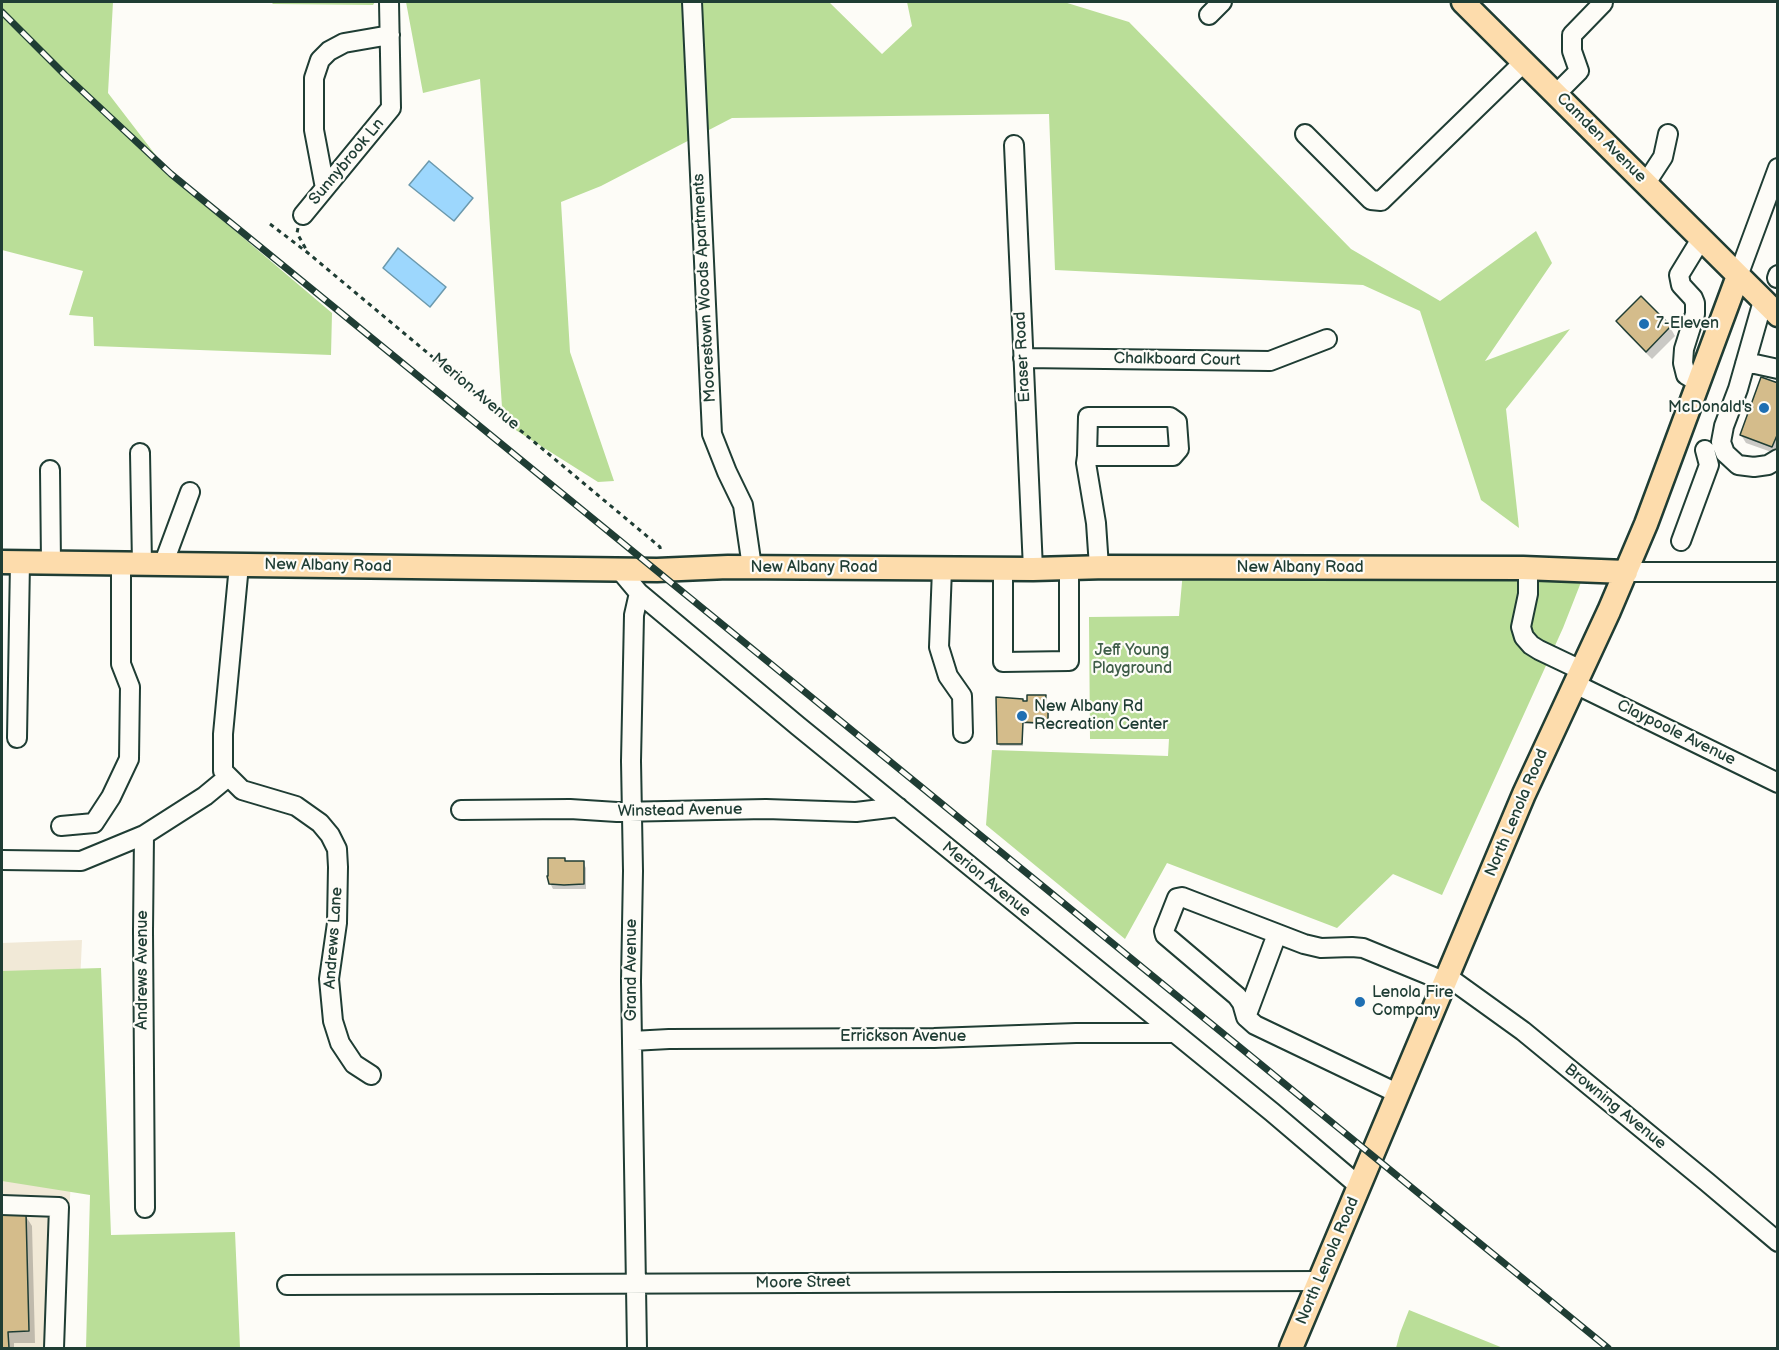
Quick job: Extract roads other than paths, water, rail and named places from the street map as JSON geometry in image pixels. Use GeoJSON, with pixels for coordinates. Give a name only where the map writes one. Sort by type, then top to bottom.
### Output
{"type":"FeatureCollection","features":[{"type":"Feature","properties":{"kind":"main road","name":"Camden Avenue"},"geometry":{"type":"LineString","coordinates":[[1463,2],[1770,308]]}},
{"type":"Feature","properties":{"kind":"main road","name":"North Lenola Road"},"geometry":{"type":"LineString","coordinates":[[1291,1348],[1524,794],[1626,572],[1738,276]]}},
{"type":"Feature","properties":{"kind":"main road","name":"New Albany Road"},"geometry":{"type":"LineString","coordinates":[[11,562],[664,570],[752,567],[1032,569],[1099,567],[1528,568],[1626,572]]}},
{"type":"Feature","properties":{"kind":"street","name":"Sunnybrook Ln"},"geometry":{"type":"LineString","coordinates":[[303,215],[391,108],[389,2]]}},
{"type":"Feature","properties":{"kind":"street","name":"Moorestown Woods Apartments"},"geometry":{"type":"LineString","coordinates":[[692,2],[712,434],[743,505],[752,567]]}},
{"type":"Feature","properties":{"kind":"street"},"geometry":{"type":"LineString","coordinates":[[1209,15],[1222,2]]}},
{"type":"Feature","properties":{"kind":"street"},"geometry":{"type":"LineString","coordinates":[[1556,94],[1579,71],[1572,51],[1572,34],[1603,3]]}},
{"type":"Feature","properties":{"kind":"street"},"geometry":{"type":"LineString","coordinates":[[325,188],[314,130],[314,78],[320,60],[329,51],[344,43],[390,35]]}},
{"type":"Feature","properties":{"kind":"street"},"geometry":{"type":"LineString","coordinates":[[1305,134],[1371,200],[1381,201],[1524,63]]}},
{"type":"Feature","properties":{"kind":"street"},"geometry":{"type":"LineString","coordinates":[[1646,183],[1663,157],[1668,134]]}},
{"type":"Feature","properties":{"kind":"street","name":"Eraser Road"},"geometry":{"type":"LineString","coordinates":[[1014,145],[1032,569]]}},
{"type":"Feature","properties":{"kind":"street"},"geometry":{"type":"LineString","coordinates":[[1738,276],[1770,215],[1778,168]]}},
{"type":"Feature","properties":{"kind":"street"},"geometry":{"type":"LineString","coordinates":[[1698,382],[1686,375],[1683,363],[1684,349],[1695,314],[1693,298],[1681,285],[1679,275],[1701,239]]}},
{"type":"Feature","properties":{"kind":"street"},"geometry":{"type":"LineString","coordinates":[[1770,308],[1745,364],[1724,426],[1721,442],[1725,453],[1738,465],[1754,467],[1768,465],[1778,459]]}},
{"type":"Feature","properties":{"kind":"street"},"geometry":{"type":"LineString","coordinates":[[1695,314],[1720,325]]}},
{"type":"Feature","properties":{"kind":"street","name":"Chalkboard Court"},"geometry":{"type":"LineString","coordinates":[[1023,358],[1270,361],[1327,339]]}},
{"type":"Feature","properties":{"kind":"street"},"geometry":{"type":"LineString","coordinates":[[1745,364],[1778,369]]}},
{"type":"Feature","properties":{"kind":"street"},"geometry":{"type":"LineString","coordinates":[[1086,456],[1173,456],[1179,449],[1177,422],[1170,417],[1088,417],[1086,456],[1096,523],[1099,567]]}},
{"type":"Feature","properties":{"kind":"street"},"geometry":{"type":"LineString","coordinates":[[1677,442],[1693,449],[1725,453]]}},
{"type":"Feature","properties":{"kind":"street"},"geometry":{"type":"LineString","coordinates":[[1681,541],[1710,465],[1705,450]]}},
{"type":"Feature","properties":{"kind":"street"},"geometry":{"type":"LineString","coordinates":[[61,826],[94,823],[111,797],[129,759],[130,687],[121,664],[142,564],[140,453]]}},
{"type":"Feature","properties":{"kind":"street"},"geometry":{"type":"LineString","coordinates":[[50,470],[51,562]]}},
{"type":"Feature","properties":{"kind":"street"},"geometry":{"type":"LineString","coordinates":[[142,564],[190,492]]}},
{"type":"Feature","properties":{"kind":"street"},"geometry":{"type":"LineString","coordinates":[[11,562],[17,738]]}},
{"type":"Feature","properties":{"kind":"street"},"geometry":{"type":"LineString","coordinates":[[2,860],[81,861],[144,835],[205,796],[228,777],[224,771],[223,734],[239,565]]}},
{"type":"Feature","properties":{"kind":"street","name":"Merion Avenue"},"geometry":{"type":"LineString","coordinates":[[618,568],[639,593],[798,726],[1272,1112],[1359,1186]]}},
{"type":"Feature","properties":{"kind":"street"},"geometry":{"type":"LineString","coordinates":[[1002,569],[1002,662],[1014,662],[1069,661],[1069,568]]}},
{"type":"Feature","properties":{"kind":"street","name":"Claypoole Avenue"},"geometry":{"type":"LineString","coordinates":[[1528,568],[1528,594],[1521,627],[1524,637],[1531,645],[1578,677],[1778,783]]}},
{"type":"Feature","properties":{"kind":"street"},"geometry":{"type":"LineString","coordinates":[[942,569],[939,647],[948,676],[962,696],[963,733]]}},
{"type":"Feature","properties":{"kind":"street"},"geometry":{"type":"LineString","coordinates":[[1626,572],[1778,572]]}},
{"type":"Feature","properties":{"kind":"street","name":"Grand Avenue"},"geometry":{"type":"LineString","coordinates":[[637,1348],[632,1041],[632,811],[634,615],[639,593]]}},
{"type":"Feature","properties":{"kind":"street","name":"Andrews Lane"},"geometry":{"type":"LineString","coordinates":[[228,777],[242,790],[296,806],[320,823],[330,835],[337,849],[337,923],[329,979],[333,1021],[340,1043],[354,1064],[371,1076]]}},
{"type":"Feature","properties":{"kind":"street","name":"Winstead Avenue"},"geometry":{"type":"LineString","coordinates":[[461,810],[766,809],[856,812],[898,807]]}},
{"type":"Feature","properties":{"kind":"street","name":"Andrews Avenue"},"geometry":{"type":"LineString","coordinates":[[144,835],[145,1208]]}},
{"type":"Feature","properties":{"kind":"street","name":"Browning Avenue"},"geometry":{"type":"LineString","coordinates":[[1246,1017],[1237,996],[1165,935],[1164,931],[1177,898],[1182,897],[1321,948],[1363,948],[1447,979],[1522,1031],[1778,1242]]}},
{"type":"Feature","properties":{"kind":"street"},"geometry":{"type":"LineString","coordinates":[[1278,934],[1246,1017],[1255,1025],[1399,1094]]}},
{"type":"Feature","properties":{"kind":"street","name":"Errickson Avenue"},"geometry":{"type":"LineString","coordinates":[[632,1041],[1174,1033]]}},
{"type":"Feature","properties":{"kind":"street"},"geometry":{"type":"LineString","coordinates":[[2,1205],[59,1207],[54,1348]]}},
{"type":"Feature","properties":{"kind":"street","name":"Moore Street"},"geometry":{"type":"LineString","coordinates":[[287,1285],[1319,1281]]}},
{"type":"Feature","properties":{"kind":"water"},"geometry":{"type":"Polygon","coordinates":[[[429,161],[473,198],[454,221],[409,185],[429,161]]]}},
{"type":"Feature","properties":{"kind":"water"},"geometry":{"type":"Polygon","coordinates":[[[398,248],[446,287],[430,307],[383,268],[398,248]]]}},
{"type":"Feature","properties":{"kind":"railway"},"geometry":{"type":"LineString","coordinates":[[2,12],[65,75],[171,174],[1608,1348]]}},
{"type":"Feature","properties":{"kind":"place","name":"7-Eleven"},"geometry":{"type":"Point","coordinates":[1644,324]}},
{"type":"Feature","properties":{"kind":"place","name":"McDonald's"},"geometry":{"type":"Point","coordinates":[1764,408]}},
{"type":"Feature","properties":{"kind":"place","name":"New Albany Rd Recreation Center"},"geometry":{"type":"Point","coordinates":[1022,716]}},
{"type":"Feature","properties":{"kind":"place","name":"Lenola Fire Company"},"geometry":{"type":"Point","coordinates":[1360,1002]}},
{"type":"Feature","properties":{"kind":"park label","name":"Jeff Young Playground"},"geometry":{"type":"Point","coordinates":[1132,660]}}]}
